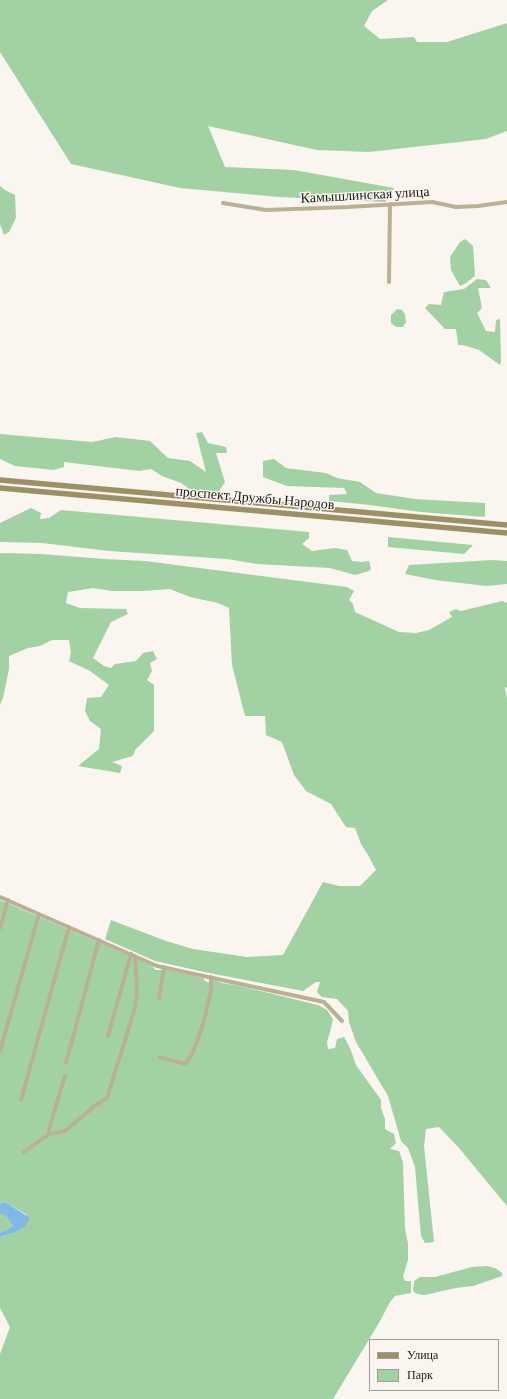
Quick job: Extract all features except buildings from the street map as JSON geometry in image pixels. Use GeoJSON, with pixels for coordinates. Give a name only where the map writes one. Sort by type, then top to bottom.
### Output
{"type":"FeatureCollection","features":[{"type":"Feature","properties":{"kind":"main road","name":"проспект Дружбы Народов"},"geometry":{"type":"LineString","coordinates":[[0,480],[507,525]]}},
{"type":"Feature","properties":{"kind":"main road","name":"проспект Дружбы Народов"},"geometry":{"type":"LineString","coordinates":[[0,488],[507,533]]}},
{"type":"Feature","properties":{"kind":"street","name":"Камышлинская улица"},"geometry":{"type":"LineString","coordinates":[[223,203],[266,210],[432,202],[456,207],[507,202]]}},
{"type":"Feature","properties":{"kind":"street"},"geometry":{"type":"LineString","coordinates":[[389,282],[390,204]]}},
{"type":"Feature","properties":{"kind":"street"},"geometry":{"type":"LineString","coordinates":[[0,897],[157,966],[324,1002],[342,1021]]}},
{"type":"Feature","properties":{"kind":"street"},"geometry":{"type":"LineString","coordinates":[[0,928],[8,900]]}},
{"type":"Feature","properties":{"kind":"street"},"geometry":{"type":"LineString","coordinates":[[0,1051],[39,914]]}},
{"type":"Feature","properties":{"kind":"street"},"geometry":{"type":"LineString","coordinates":[[21,1100],[69,927]]}},
{"type":"Feature","properties":{"kind":"street"},"geometry":{"type":"LineString","coordinates":[[66,1063],[99,940]]}},
{"type":"Feature","properties":{"kind":"street"},"geometry":{"type":"LineString","coordinates":[[108,1036],[133,955]]}},
{"type":"Feature","properties":{"kind":"street"},"geometry":{"type":"LineString","coordinates":[[24,1152],[49,1134],[65,1131],[96,1105],[107,1098],[135,1008],[137,991],[133,955]]}},
{"type":"Feature","properties":{"kind":"street"},"geometry":{"type":"LineString","coordinates":[[159,999],[164,967]]}},
{"type":"Feature","properties":{"kind":"street"},"geometry":{"type":"LineString","coordinates":[[159,1058],[185,1064],[192,1054],[203,1025],[211,990],[211,978]]}},
{"type":"Feature","properties":{"kind":"street"},"geometry":{"type":"LineString","coordinates":[[49,1134],[49,1129],[65,1076]]}},
{"type":"Feature","properties":{"kind":"green space"},"geometry":{"type":"Polygon","coordinates":[[[0,0],[388,0],[372,11],[364,26],[380,39],[414,37],[417,42],[447,42],[507,23],[507,131],[486,139],[369,152],[317,150],[208,126],[225,167],[294,170],[394,188],[385,202],[279,197],[180,188],[71,164],[0,52],[0,0]]]}},
{"type":"Feature","properties":{"kind":"green space"},"geometry":{"type":"Polygon","coordinates":[[[0,186],[15,195],[16,218],[9,232],[4,235],[0,224],[0,186]]]}},
{"type":"Feature","properties":{"kind":"green space"},"geometry":{"type":"Polygon","coordinates":[[[465,239],[473,246],[475,276],[460,286],[451,270],[450,257],[460,242],[465,239]]]}},
{"type":"Feature","properties":{"kind":"green space"},"geometry":{"type":"Polygon","coordinates":[[[477,279],[486,280],[491,288],[478,288],[482,308],[477,313],[486,331],[495,332],[496,320],[500,319],[500,365],[479,350],[458,345],[456,329],[445,329],[425,308],[429,304],[441,305],[444,292],[464,289],[477,279]]]}},
{"type":"Feature","properties":{"kind":"green space"},"geometry":{"type":"Polygon","coordinates":[[[397,309],[402,310],[405,314],[406,322],[403,327],[396,327],[391,323],[391,315],[397,309]]]}},
{"type":"Feature","properties":{"kind":"green space"},"geometry":{"type":"Polygon","coordinates":[[[202,432],[208,443],[226,447],[227,453],[216,453],[225,482],[217,494],[194,492],[181,483],[162,476],[151,469],[139,471],[64,462],[64,467],[54,470],[15,466],[0,459],[0,434],[92,442],[116,437],[150,441],[168,458],[190,461],[206,472],[196,433],[202,432]]]}},
{"type":"Feature","properties":{"kind":"green space"},"geometry":{"type":"Polygon","coordinates":[[[274,459],[286,468],[326,473],[337,478],[360,482],[376,493],[415,499],[485,503],[485,517],[421,512],[329,501],[329,495],[347,494],[344,488],[287,486],[263,477],[263,461],[274,459]]]}},
{"type":"Feature","properties":{"kind":"green space"},"geometry":{"type":"Polygon","coordinates":[[[31,508],[41,513],[40,519],[49,518],[61,510],[309,532],[309,538],[302,544],[312,551],[335,548],[347,550],[352,561],[369,561],[371,569],[355,575],[330,568],[257,564],[227,559],[109,551],[42,543],[0,542],[0,523],[31,508]]]}},
{"type":"Feature","properties":{"kind":"green space"},"geometry":{"type":"Polygon","coordinates":[[[388,537],[473,545],[464,554],[388,547],[388,537]]]}},
{"type":"Feature","properties":{"kind":"green space"},"geometry":{"type":"Polygon","coordinates":[[[0,553],[41,554],[145,561],[347,587],[354,591],[349,600],[353,604],[355,612],[399,632],[416,633],[429,630],[452,617],[449,612],[456,609],[461,611],[502,601],[507,603],[507,687],[505,688],[507,699],[507,1206],[459,1148],[439,1127],[426,1129],[424,1146],[434,1242],[425,1243],[421,1236],[415,1167],[408,1148],[401,1141],[388,1096],[356,1042],[349,1022],[348,1011],[337,999],[322,997],[317,992],[320,982],[316,982],[303,991],[204,972],[155,961],[105,939],[111,920],[166,941],[193,949],[247,957],[283,955],[323,882],[339,886],[360,886],[376,870],[361,844],[355,828],[346,827],[331,804],[306,791],[294,775],[282,742],[266,735],[265,716],[245,716],[232,665],[229,608],[218,603],[190,597],[170,589],[112,591],[93,588],[68,592],[66,603],[80,608],[126,609],[128,614],[111,622],[93,658],[104,666],[111,668],[115,664],[136,661],[143,653],[153,651],[157,659],[150,663],[152,671],[147,680],[154,685],[154,731],[135,750],[133,756],[112,762],[122,766],[120,773],[78,766],[99,749],[101,729],[90,721],[85,711],[87,698],[101,697],[109,685],[90,671],[69,661],[71,653],[69,640],[52,640],[40,646],[28,648],[9,656],[9,669],[3,698],[0,705],[0,553]]]}},
{"type":"Feature","properties":{"kind":"green space"},"geometry":{"type":"Polygon","coordinates":[[[492,560],[507,561],[507,584],[486,586],[435,580],[405,574],[409,565],[492,560]]]}},
{"type":"Feature","properties":{"kind":"green space"},"geometry":{"type":"Polygon","coordinates":[[[0,900],[151,965],[156,970],[167,970],[203,978],[209,983],[214,980],[240,986],[318,1005],[327,1010],[333,1019],[327,1042],[328,1049],[335,1048],[337,1039],[344,1037],[356,1065],[381,1100],[381,1108],[385,1119],[385,1129],[394,1134],[396,1143],[390,1149],[399,1151],[403,1162],[405,1229],[408,1244],[408,1260],[403,1276],[405,1281],[411,1281],[411,1293],[395,1296],[390,1302],[333,1399],[0,1399],[0,1354],[10,1327],[0,1308],[0,1237],[13,1233],[27,1215],[7,1203],[1,1202],[0,1205],[0,900]]]}},
{"type":"Feature","properties":{"kind":"green space"},"geometry":{"type":"Polygon","coordinates":[[[0,1212],[5,1215],[13,1226],[0,1233],[0,1212]]]}},
{"type":"Feature","properties":{"kind":"green space"},"geometry":{"type":"Polygon","coordinates":[[[487,1266],[495,1268],[502,1273],[502,1276],[473,1286],[425,1295],[417,1294],[413,1291],[414,1281],[420,1277],[435,1277],[472,1267],[487,1266]]]}},
{"type":"Feature","properties":{"kind":"water"},"geometry":{"type":"Polygon","coordinates":[[[1,1202],[7,1203],[30,1218],[25,1227],[0,1237],[0,1233],[13,1226],[5,1215],[0,1213],[1,1202]]]}}]}
